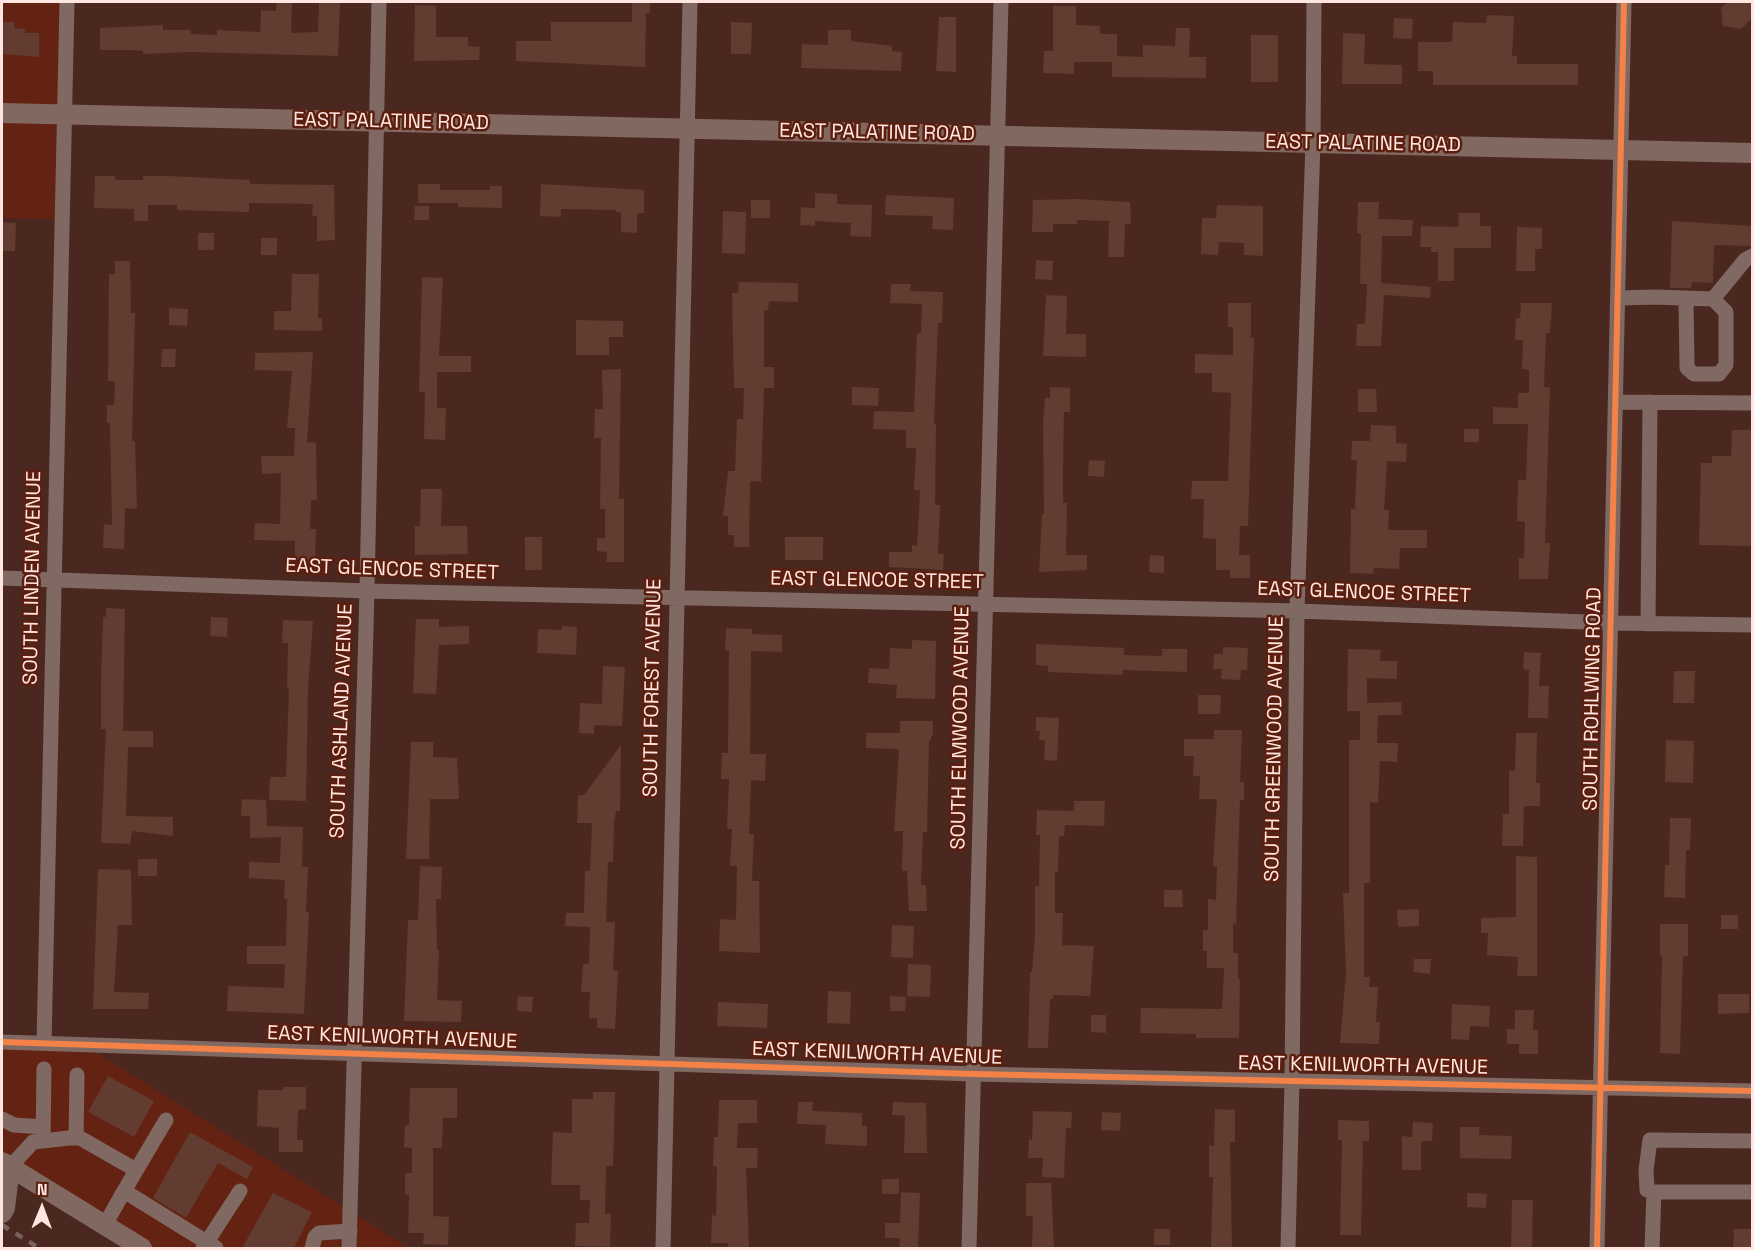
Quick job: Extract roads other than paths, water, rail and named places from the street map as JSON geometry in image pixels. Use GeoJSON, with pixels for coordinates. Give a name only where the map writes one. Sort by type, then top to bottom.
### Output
{"type":"FeatureCollection","features":[{"type":"Feature","properties":{"kind":"main road","name":"EAST PALATINE ROAD"},"geometry":{"type":"LineString","coordinates":[[2,113],[1752,153]]}},
{"type":"Feature","properties":{"kind":"main road"},"geometry":{"type":"LineString","coordinates":[[2,1213],[5,1208],[4,1168]]}},
{"type":"Feature","properties":{"kind":"main road"},"geometry":{"type":"LineString","coordinates":[[4,1168],[142,1248]]}},
{"type":"Feature","properties":{"kind":"street","name":"SOUTH LINDEN AVENUE"},"geometry":{"type":"LineString","coordinates":[[45,1043],[67,2]]}},
{"type":"Feature","properties":{"kind":"street","name":"SOUTH ASHLAND AVENUE"},"geometry":{"type":"LineString","coordinates":[[349,1248],[367,591],[379,2]]}},
{"type":"Feature","properties":{"kind":"street","name":"SOUTH FOREST AVENUE"},"geometry":{"type":"LineString","coordinates":[[663,1248],[690,2]]}},
{"type":"Feature","properties":{"kind":"street","name":"SOUTH ELMWOOD AVENUE"},"geometry":{"type":"LineString","coordinates":[[969,1248],[1001,2]]}},
{"type":"Feature","properties":{"kind":"street","name":"SOUTH GREENWOOD AVENUE"},"geometry":{"type":"LineString","coordinates":[[1288,1248],[1297,611],[1313,143],[1314,2]]}},
{"type":"Feature","properties":{"kind":"street","name":"SOUTH ROHLWING ROAD"},"geometry":{"type":"LineString","coordinates":[[1597,1248],[1624,2]]}},
{"type":"Feature","properties":{"kind":"street"},"geometry":{"type":"LineString","coordinates":[[1713,299],[1745,260],[1752,256]]}},
{"type":"Feature","properties":{"kind":"street"},"geometry":{"type":"LineString","coordinates":[[1618,298],[1686,298],[1713,299],[1726,312],[1726,365],[1719,374],[1695,374],[1687,368],[1686,298]]}},
{"type":"Feature","properties":{"kind":"street"},"geometry":{"type":"LineString","coordinates":[[1616,402],[1752,403]]}},
{"type":"Feature","properties":{"kind":"street"},"geometry":{"type":"LineString","coordinates":[[1648,624],[1650,402]]}},
{"type":"Feature","properties":{"kind":"street","name":"EAST GLENCOE STREET"},"geometry":{"type":"LineString","coordinates":[[2,578],[367,591],[1297,611],[1612,623],[1752,625]]}},
{"type":"Feature","properties":{"kind":"street","name":"EAST KENILWORTH AVENUE"},"geometry":{"type":"LineString","coordinates":[[2,1042],[974,1074],[1752,1091]]}},
{"type":"Feature","properties":{"kind":"street"},"geometry":{"type":"LineString","coordinates":[[43,1134],[44,1069]]}},
{"type":"Feature","properties":{"kind":"street"},"geometry":{"type":"LineString","coordinates":[[76,1138],[77,1075]]}},
{"type":"Feature","properties":{"kind":"street"},"geometry":{"type":"LineString","coordinates":[[2,1119],[43,1134],[76,1138],[136,1170]]}},
{"type":"Feature","properties":{"kind":"street"},"geometry":{"type":"LineString","coordinates":[[105,1225],[166,1119]]}},
{"type":"Feature","properties":{"kind":"street"},"geometry":{"type":"LineString","coordinates":[[4,1168],[43,1134]]}},
{"type":"Feature","properties":{"kind":"street"},"geometry":{"type":"LineString","coordinates":[[1752,1142],[1650,1140],[1646,1170],[1647,1190],[1654,1192],[1752,1192]]}},
{"type":"Feature","properties":{"kind":"street"},"geometry":{"type":"LineString","coordinates":[[124,1191],[208,1246],[240,1191]]}},
{"type":"Feature","properties":{"kind":"street"},"geometry":{"type":"LineString","coordinates":[[1652,1248],[1654,1192]]}},
{"type":"Feature","properties":{"kind":"street"},"geometry":{"type":"LineString","coordinates":[[312,1248],[312,1241],[319,1233],[350,1231]]}},
{"type":"Feature","properties":{"kind":"railway"},"geometry":{"type":"LineString","coordinates":[[2,1225],[39,1248]]}}]}
